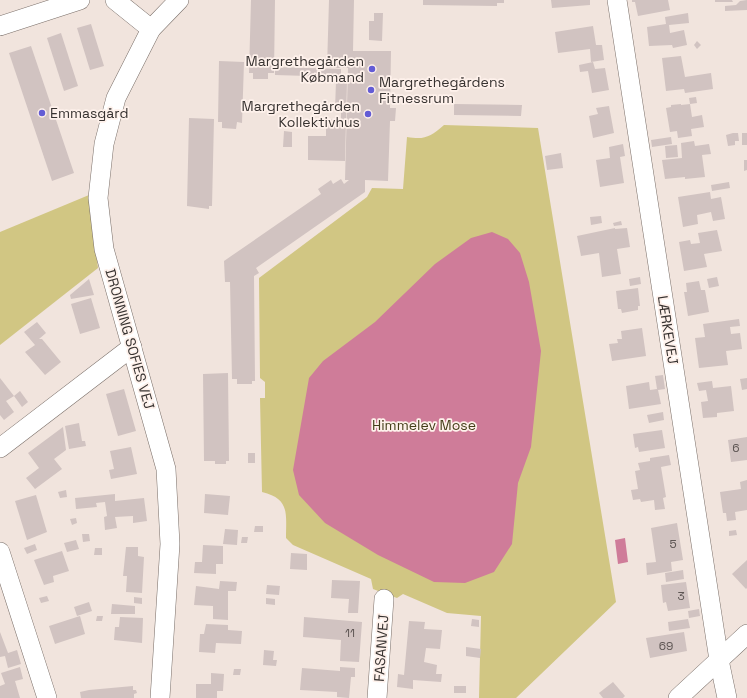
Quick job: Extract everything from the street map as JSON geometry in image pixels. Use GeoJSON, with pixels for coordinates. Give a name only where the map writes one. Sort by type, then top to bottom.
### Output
{"type":"FeatureCollection","features":[{"type":"Feature","properties":{"kind":"street"},"geometry":{"type":"LineString","coordinates":[[0,26],[80,0]]}},
{"type":"Feature","properties":{"kind":"street"},"geometry":{"type":"LineString","coordinates":[[116,0],[151,29]]}},
{"type":"Feature","properties":{"kind":"street","name":"DRONNING SOFIES VEJ"},"geometry":{"type":"LineString","coordinates":[[160,698],[170,544],[166,469],[104,249],[98,198],[104,144],[116,98],[151,29],[179,0]]}},
{"type":"Feature","properties":{"kind":"street","name":"LÆRKEVEJ"},"geometry":{"type":"LineString","coordinates":[[617,0],[719,660],[727,698]]}},
{"type":"Feature","properties":{"kind":"street"},"geometry":{"type":"LineString","coordinates":[[0,448],[132,347]]}},
{"type":"Feature","properties":{"kind":"street"},"geometry":{"type":"LineString","coordinates":[[0,552],[47,698]]}},
{"type":"Feature","properties":{"kind":"street","name":"FASANVEJ"},"geometry":{"type":"LineString","coordinates":[[377,698],[384,599]]}},
{"type":"Feature","properties":{"kind":"street"},"geometry":{"type":"LineString","coordinates":[[678,698],[747,634]]}},
{"type":"Feature","properties":{"kind":"green space","name":"Himmelev Mose"},"geometry":{"type":"Polygon","coordinates":[[[444,125],[538,128],[616,602],[516,698],[479,698],[481,616],[447,613],[403,594],[397,598],[373,589],[371,579],[293,545],[286,538],[286,514],[282,503],[271,495],[262,492],[260,398],[265,398],[265,382],[260,378],[259,278],[367,197],[372,188],[403,189],[407,137],[427,137],[444,125]]]}},
{"type":"Feature","properties":{"kind":"green space"},"geometry":{"type":"Polygon","coordinates":[[[89,195],[98,268],[0,345],[0,232],[89,195]]]}},
{"type":"Feature","properties":{"kind":"shaded area","name":"Himmelev Mose"},"geometry":{"type":"Polygon","coordinates":[[[492,232],[508,239],[520,253],[529,282],[541,351],[531,447],[518,483],[512,544],[494,572],[465,583],[434,582],[378,555],[325,523],[299,495],[293,470],[309,378],[323,361],[375,322],[435,264],[471,238],[492,232]]]}},
{"type":"Feature","properties":{"kind":"shaded area"},"geometry":{"type":"Polygon","coordinates":[[[625,538],[628,562],[618,564],[615,540],[625,538]]]}},
{"type":"Feature","properties":{"kind":"building"},"geometry":{"type":"Polygon","coordinates":[[[251,0],[275,0],[274,73],[268,73],[268,79],[253,79],[253,73],[249,73],[251,0]]]}},
{"type":"Feature","properties":{"kind":"building"},"geometry":{"type":"Polygon","coordinates":[[[329,0],[354,0],[353,51],[391,51],[390,108],[396,108],[395,121],[390,121],[388,181],[365,180],[365,192],[256,268],[259,273],[254,276],[255,381],[252,381],[252,384],[237,384],[237,379],[232,379],[230,282],[225,282],[224,261],[321,194],[318,189],[331,180],[333,184],[341,179],[344,184],[349,180],[345,180],[348,68],[327,68],[329,0]]]}},
{"type":"Feature","properties":{"kind":"building"},"geometry":{"type":"Polygon","coordinates":[[[423,0],[504,0],[504,3],[497,3],[497,6],[423,5],[423,0]]]}},
{"type":"Feature","properties":{"kind":"building"},"geometry":{"type":"Polygon","coordinates":[[[551,0],[590,0],[590,5],[552,8],[551,0]]]}},
{"type":"Feature","properties":{"kind":"building"},"geometry":{"type":"Polygon","coordinates":[[[632,0],[668,0],[670,10],[638,16],[635,2],[632,2],[632,0]]]}},
{"type":"Feature","properties":{"kind":"building"},"geometry":{"type":"Polygon","coordinates":[[[715,0],[732,0],[733,2],[715,2],[715,0]]]}},
{"type":"Feature","properties":{"kind":"building"},"geometry":{"type":"Polygon","coordinates":[[[747,0],[747,10],[725,11],[725,6],[736,5],[740,1],[747,0]]]}},
{"type":"Feature","properties":{"kind":"building"},"geometry":{"type":"Polygon","coordinates":[[[374,13],[383,13],[382,41],[369,40],[369,21],[374,21],[374,13]]]}},
{"type":"Feature","properties":{"kind":"building"},"geometry":{"type":"Polygon","coordinates":[[[688,13],[689,23],[669,25],[670,33],[684,30],[687,45],[673,48],[672,45],[649,46],[647,27],[666,24],[665,17],[688,13]]]}},
{"type":"Feature","properties":{"kind":"building"},"geometry":{"type":"Polygon","coordinates":[[[91,24],[104,66],[90,70],[77,28],[91,24]]]}},
{"type":"Feature","properties":{"kind":"building"},"geometry":{"type":"Polygon","coordinates":[[[593,26],[596,45],[602,45],[604,60],[591,62],[590,49],[558,53],[555,32],[593,26]]]}},
{"type":"Feature","properties":{"kind":"building"},"geometry":{"type":"Polygon","coordinates":[[[61,33],[78,86],[64,91],[47,38],[61,33]]]}},
{"type":"Feature","properties":{"kind":"building"},"geometry":{"type":"Polygon","coordinates":[[[697,41],[701,45],[697,49],[694,45],[697,41]]]}},
{"type":"Feature","properties":{"kind":"building","name":"Emmasgård"},"geometry":{"type":"Polygon","coordinates":[[[31,46],[74,173],[52,181],[9,53],[31,46]]]}},
{"type":"Feature","properties":{"kind":"building"},"geometry":{"type":"Polygon","coordinates":[[[681,56],[685,77],[711,73],[713,89],[685,93],[684,89],[666,91],[662,58],[681,56]]]}},
{"type":"Feature","properties":{"kind":"building"},"geometry":{"type":"Polygon","coordinates":[[[219,61],[244,62],[242,123],[237,122],[236,129],[222,128],[222,122],[218,122],[219,61]]]}},
{"type":"Feature","properties":{"kind":"building"},"geometry":{"type":"Polygon","coordinates":[[[593,62],[595,69],[605,68],[609,90],[592,93],[588,71],[580,72],[579,65],[593,62]]]}},
{"type":"Feature","properties":{"kind":"building"},"geometry":{"type":"Polygon","coordinates":[[[275,67],[341,69],[341,77],[275,75],[275,67]]]}},
{"type":"Feature","properties":{"kind":"building"},"geometry":{"type":"Polygon","coordinates":[[[336,81],[347,81],[345,161],[308,160],[308,136],[326,136],[326,119],[341,120],[341,110],[335,110],[336,81]]]}},
{"type":"Feature","properties":{"kind":"building"},"geometry":{"type":"Polygon","coordinates":[[[696,97],[697,103],[690,104],[689,98],[696,97]]]}},
{"type":"Feature","properties":{"kind":"building"},"geometry":{"type":"Polygon","coordinates":[[[454,104],[522,105],[521,116],[454,115],[454,104]]]}},
{"type":"Feature","properties":{"kind":"building"},"geometry":{"type":"Polygon","coordinates":[[[690,104],[692,117],[702,115],[704,127],[691,129],[692,136],[678,138],[677,131],[670,132],[666,108],[671,107],[671,105],[690,104]]]}},
{"type":"Feature","properties":{"kind":"building"},"geometry":{"type":"Polygon","coordinates":[[[609,106],[614,133],[593,138],[589,116],[598,114],[596,108],[609,106]]]}},
{"type":"Feature","properties":{"kind":"building"},"geometry":{"type":"Polygon","coordinates":[[[189,118],[214,119],[212,206],[209,206],[209,209],[187,206],[189,118]]]}},
{"type":"Feature","properties":{"kind":"building"},"geometry":{"type":"Polygon","coordinates":[[[284,131],[292,132],[292,147],[283,147],[284,131]]]}},
{"type":"Feature","properties":{"kind":"building"},"geometry":{"type":"Polygon","coordinates":[[[738,133],[739,141],[735,141],[735,145],[728,146],[726,135],[738,133]]]}},
{"type":"Feature","properties":{"kind":"building"},"geometry":{"type":"Polygon","coordinates":[[[742,133],[747,133],[747,145],[742,145],[742,133]]]}},
{"type":"Feature","properties":{"kind":"building"},"geometry":{"type":"Polygon","coordinates":[[[671,137],[672,144],[652,147],[651,140],[671,137]]]}},
{"type":"Feature","properties":{"kind":"building"},"geometry":{"type":"Polygon","coordinates":[[[694,141],[695,146],[709,144],[711,154],[702,155],[705,177],[665,179],[662,160],[682,158],[681,143],[694,141]]]}},
{"type":"Feature","properties":{"kind":"building"},"geometry":{"type":"Polygon","coordinates":[[[623,144],[625,156],[620,157],[624,183],[600,187],[596,160],[610,158],[609,147],[623,144]]]}},
{"type":"Feature","properties":{"kind":"building"},"geometry":{"type":"Polygon","coordinates":[[[677,145],[678,157],[666,158],[665,146],[677,145]]]}},
{"type":"Feature","properties":{"kind":"building"},"geometry":{"type":"Polygon","coordinates":[[[561,153],[563,168],[547,170],[545,156],[561,153]]]}},
{"type":"Feature","properties":{"kind":"building"},"geometry":{"type":"Polygon","coordinates":[[[744,160],[747,160],[747,170],[744,171],[744,160]]]}},
{"type":"Feature","properties":{"kind":"building"},"geometry":{"type":"Polygon","coordinates":[[[729,182],[730,188],[712,191],[711,185],[729,182]]]}},
{"type":"Feature","properties":{"kind":"building"},"geometry":{"type":"Polygon","coordinates":[[[710,192],[711,199],[721,197],[725,219],[713,221],[711,212],[697,215],[698,224],[683,227],[678,197],[710,192]]]}},
{"type":"Feature","properties":{"kind":"building"},"geometry":{"type":"Polygon","coordinates":[[[601,216],[602,223],[591,225],[590,217],[601,216]]]}},
{"type":"Feature","properties":{"kind":"building"},"geometry":{"type":"Polygon","coordinates":[[[621,221],[622,225],[614,226],[613,223],[621,221]]]}},
{"type":"Feature","properties":{"kind":"building"},"geometry":{"type":"Polygon","coordinates":[[[615,228],[627,228],[630,247],[617,249],[621,274],[602,277],[599,253],[581,256],[577,236],[615,228]]]}},
{"type":"Feature","properties":{"kind":"building"},"geometry":{"type":"Polygon","coordinates":[[[717,230],[722,251],[704,254],[707,267],[684,271],[679,242],[690,240],[691,244],[700,243],[698,233],[717,230]]]}},
{"type":"Feature","properties":{"kind":"building"},"geometry":{"type":"Polygon","coordinates":[[[640,277],[641,284],[630,286],[629,279],[640,277]]]}},
{"type":"Feature","properties":{"kind":"building"},"geometry":{"type":"Polygon","coordinates":[[[717,277],[719,286],[709,288],[707,279],[717,277]]]}},
{"type":"Feature","properties":{"kind":"building"},"geometry":{"type":"Polygon","coordinates":[[[89,279],[94,295],[71,299],[70,295],[89,279]]]}},
{"type":"Feature","properties":{"kind":"building"},"geometry":{"type":"Polygon","coordinates":[[[699,281],[701,290],[705,290],[709,312],[688,316],[684,292],[687,292],[686,283],[699,281]]]}},
{"type":"Feature","properties":{"kind":"building"},"geometry":{"type":"Polygon","coordinates":[[[638,288],[640,306],[638,306],[638,310],[622,313],[621,309],[618,309],[616,291],[638,288]]]}},
{"type":"Feature","properties":{"kind":"building"},"geometry":{"type":"Polygon","coordinates":[[[91,298],[100,328],[80,334],[71,304],[91,298]]]}},
{"type":"Feature","properties":{"kind":"building"},"geometry":{"type":"Polygon","coordinates":[[[739,319],[740,326],[730,327],[731,334],[740,333],[742,349],[726,351],[728,365],[699,368],[695,338],[705,337],[703,324],[739,319]]]}},
{"type":"Feature","properties":{"kind":"building"},"geometry":{"type":"Polygon","coordinates":[[[37,322],[46,333],[39,339],[42,339],[61,362],[45,375],[25,352],[35,345],[24,332],[37,322]]]}},
{"type":"Feature","properties":{"kind":"building"},"geometry":{"type":"Polygon","coordinates":[[[642,328],[646,356],[612,361],[609,344],[618,343],[617,339],[622,339],[621,331],[642,328]]]}},
{"type":"Feature","properties":{"kind":"building"},"geometry":{"type":"Polygon","coordinates":[[[228,373],[229,461],[226,461],[226,464],[215,464],[215,461],[204,461],[203,374],[228,373]]]}},
{"type":"Feature","properties":{"kind":"building"},"geometry":{"type":"Polygon","coordinates":[[[663,375],[665,389],[658,390],[661,404],[629,409],[626,386],[649,382],[650,390],[657,389],[655,376],[663,375]]]}},
{"type":"Feature","properties":{"kind":"building"},"geometry":{"type":"Polygon","coordinates":[[[0,378],[14,396],[6,401],[14,412],[4,420],[0,415],[0,378]]]}},
{"type":"Feature","properties":{"kind":"building"},"geometry":{"type":"Polygon","coordinates":[[[747,378],[747,389],[742,390],[740,379],[747,378]]]}},
{"type":"Feature","properties":{"kind":"building"},"geometry":{"type":"Polygon","coordinates":[[[712,381],[713,388],[731,386],[734,411],[717,413],[717,417],[703,418],[701,402],[708,401],[706,390],[699,391],[697,383],[712,381]]]}},
{"type":"Feature","properties":{"kind":"building"},"geometry":{"type":"Polygon","coordinates":[[[124,389],[136,431],[118,436],[106,394],[124,389]]]}},
{"type":"Feature","properties":{"kind":"building"},"geometry":{"type":"Polygon","coordinates":[[[20,391],[28,402],[22,407],[14,396],[20,391]]]}},
{"type":"Feature","properties":{"kind":"building"},"geometry":{"type":"Polygon","coordinates":[[[663,412],[664,420],[649,423],[647,415],[663,412]]]}},
{"type":"Feature","properties":{"kind":"building"},"geometry":{"type":"Polygon","coordinates":[[[79,423],[82,441],[85,441],[86,446],[69,449],[65,426],[79,423]]]}},
{"type":"Feature","properties":{"kind":"building"},"geometry":{"type":"Polygon","coordinates":[[[63,427],[66,450],[54,459],[62,469],[35,489],[26,478],[39,468],[28,453],[63,427]]]}},
{"type":"Feature","properties":{"kind":"building"},"geometry":{"type":"Polygon","coordinates":[[[662,430],[665,448],[639,452],[638,447],[635,448],[633,434],[662,430]]]}},
{"type":"Feature","properties":{"kind":"building"},"geometry":{"type":"Polygon","coordinates":[[[747,437],[747,460],[731,462],[728,440],[747,437]]]}},
{"type":"Feature","properties":{"kind":"building"},"geometry":{"type":"Polygon","coordinates":[[[131,447],[137,474],[111,479],[109,470],[114,469],[110,451],[131,447]]]}},
{"type":"Feature","properties":{"kind":"building"},"geometry":{"type":"Polygon","coordinates":[[[248,453],[255,453],[255,463],[248,463],[248,453]]]}},
{"type":"Feature","properties":{"kind":"building"},"geometry":{"type":"Polygon","coordinates":[[[669,455],[671,465],[661,467],[666,497],[663,498],[665,509],[655,510],[654,500],[641,502],[640,499],[633,500],[631,490],[638,489],[635,471],[640,470],[638,463],[650,461],[650,458],[669,455]]]}},
{"type":"Feature","properties":{"kind":"building"},"geometry":{"type":"Polygon","coordinates":[[[747,480],[747,510],[735,512],[736,520],[727,521],[726,513],[723,513],[720,492],[741,489],[740,482],[747,480]]]}},
{"type":"Feature","properties":{"kind":"building"},"geometry":{"type":"Polygon","coordinates":[[[66,490],[67,497],[60,498],[58,492],[66,490]]]}},
{"type":"Feature","properties":{"kind":"building"},"geometry":{"type":"Polygon","coordinates":[[[115,494],[115,501],[144,498],[147,521],[133,523],[133,516],[115,517],[117,528],[105,530],[104,517],[107,516],[105,502],[96,503],[97,507],[76,509],[75,498],[115,494]]]}},
{"type":"Feature","properties":{"kind":"building"},"geometry":{"type":"Polygon","coordinates":[[[205,494],[230,496],[228,515],[204,513],[205,494]]]}},
{"type":"Feature","properties":{"kind":"building"},"geometry":{"type":"Polygon","coordinates":[[[36,495],[47,532],[27,540],[15,501],[36,495]]]}},
{"type":"Feature","properties":{"kind":"building"},"geometry":{"type":"Polygon","coordinates":[[[76,518],[77,523],[72,525],[70,519],[76,518]]]}},
{"type":"Feature","properties":{"kind":"building"},"geometry":{"type":"Polygon","coordinates":[[[677,523],[683,560],[671,562],[672,571],[647,575],[646,563],[656,562],[651,528],[677,523]]]}},
{"type":"Feature","properties":{"kind":"building"},"geometry":{"type":"Polygon","coordinates":[[[255,526],[263,526],[263,532],[254,532],[255,526]]]}},
{"type":"Feature","properties":{"kind":"building"},"geometry":{"type":"Polygon","coordinates":[[[225,529],[238,530],[237,545],[223,544],[225,529]]]}},
{"type":"Feature","properties":{"kind":"building"},"geometry":{"type":"Polygon","coordinates":[[[736,530],[737,535],[729,536],[729,531],[736,530]]]}},
{"type":"Feature","properties":{"kind":"building"},"geometry":{"type":"Polygon","coordinates":[[[82,534],[89,534],[90,541],[83,542],[82,534]]]}},
{"type":"Feature","properties":{"kind":"building"},"geometry":{"type":"Polygon","coordinates":[[[242,537],[248,537],[247,543],[241,543],[242,537]]]}},
{"type":"Feature","properties":{"kind":"building"},"geometry":{"type":"Polygon","coordinates":[[[76,540],[79,549],[67,552],[64,543],[76,540]]]}},
{"type":"Feature","properties":{"kind":"building"},"geometry":{"type":"Polygon","coordinates":[[[35,544],[37,550],[27,554],[24,548],[35,544]]]}},
{"type":"Feature","properties":{"kind":"building"},"geometry":{"type":"Polygon","coordinates":[[[203,545],[223,546],[223,564],[216,564],[216,574],[194,573],[195,562],[202,562],[203,545]]]}},
{"type":"Feature","properties":{"kind":"building"},"geometry":{"type":"Polygon","coordinates":[[[126,547],[138,547],[138,556],[144,557],[142,593],[126,592],[127,576],[123,576],[126,547]]]}},
{"type":"Feature","properties":{"kind":"building"},"geometry":{"type":"Polygon","coordinates":[[[95,548],[102,548],[102,555],[94,555],[95,548]]]}},
{"type":"Feature","properties":{"kind":"building"},"geometry":{"type":"Polygon","coordinates":[[[62,551],[69,571],[53,576],[54,582],[44,585],[34,560],[62,551]]]}},
{"type":"Feature","properties":{"kind":"building"},"geometry":{"type":"Polygon","coordinates":[[[291,553],[307,554],[307,570],[290,569],[291,553]]]}},
{"type":"Feature","properties":{"kind":"building"},"geometry":{"type":"Polygon","coordinates":[[[747,560],[747,588],[746,589],[732,574],[747,560]]]}},
{"type":"Feature","properties":{"kind":"building"},"geometry":{"type":"Polygon","coordinates":[[[683,570],[684,579],[666,582],[665,573],[683,570]]]}},
{"type":"Feature","properties":{"kind":"building"},"geometry":{"type":"Polygon","coordinates":[[[332,580],[360,581],[358,613],[348,613],[349,599],[331,598],[332,580]]]}},
{"type":"Feature","properties":{"kind":"building"},"geometry":{"type":"Polygon","coordinates":[[[220,581],[237,582],[236,591],[228,591],[228,620],[213,619],[213,606],[194,605],[196,586],[219,589],[220,581]]]}},
{"type":"Feature","properties":{"kind":"building"},"geometry":{"type":"Polygon","coordinates":[[[686,582],[690,608],[668,611],[666,602],[663,603],[661,585],[686,582]]]}},
{"type":"Feature","properties":{"kind":"building"},"geometry":{"type":"Polygon","coordinates":[[[267,585],[280,586],[279,595],[266,594],[267,585]]]}},
{"type":"Feature","properties":{"kind":"building"},"geometry":{"type":"Polygon","coordinates":[[[47,596],[49,601],[41,603],[39,598],[47,596]]]}},
{"type":"Feature","properties":{"kind":"building"},"geometry":{"type":"Polygon","coordinates":[[[134,597],[142,598],[142,604],[134,603],[134,597]]]}},
{"type":"Feature","properties":{"kind":"building"},"geometry":{"type":"Polygon","coordinates":[[[266,598],[275,599],[275,605],[266,604],[266,598]]]}},
{"type":"Feature","properties":{"kind":"building"},"geometry":{"type":"Polygon","coordinates":[[[89,602],[92,611],[77,616],[74,607],[89,602]]]}},
{"type":"Feature","properties":{"kind":"building"},"geometry":{"type":"Polygon","coordinates":[[[112,604],[135,606],[135,614],[111,614],[112,604]]]}},
{"type":"Feature","properties":{"kind":"building"},"geometry":{"type":"Polygon","coordinates":[[[699,609],[700,616],[689,618],[688,611],[699,609]]]}},
{"type":"Feature","properties":{"kind":"building"},"geometry":{"type":"Polygon","coordinates":[[[80,616],[85,634],[55,644],[49,626],[80,616]]]}},
{"type":"Feature","properties":{"kind":"building"},"geometry":{"type":"Polygon","coordinates":[[[97,616],[103,616],[102,621],[96,621],[97,616]]]}},
{"type":"Feature","properties":{"kind":"building"},"geometry":{"type":"Polygon","coordinates":[[[120,617],[143,618],[142,643],[114,640],[115,627],[119,627],[120,617]]]}},
{"type":"Feature","properties":{"kind":"building"},"geometry":{"type":"Polygon","coordinates":[[[304,617],[362,622],[359,662],[340,661],[341,640],[303,637],[304,617]]]}},
{"type":"Feature","properties":{"kind":"building"},"geometry":{"type":"Polygon","coordinates":[[[472,619],[479,620],[479,627],[471,626],[472,619]]]}},
{"type":"Feature","properties":{"kind":"building"},"geometry":{"type":"Polygon","coordinates":[[[688,619],[690,628],[669,631],[668,622],[688,619]]]}},
{"type":"Feature","properties":{"kind":"building"},"geometry":{"type":"Polygon","coordinates":[[[409,621],[425,622],[424,629],[442,630],[440,649],[426,648],[424,662],[437,665],[436,674],[442,674],[441,682],[413,680],[413,689],[397,687],[398,674],[404,675],[409,621]]]}},
{"type":"Feature","properties":{"kind":"building"},"geometry":{"type":"Polygon","coordinates":[[[206,624],[228,625],[228,630],[242,631],[241,644],[216,643],[215,653],[199,652],[200,634],[204,634],[206,624]]]}},
{"type":"Feature","properties":{"kind":"building"},"geometry":{"type":"Polygon","coordinates":[[[0,632],[8,653],[17,650],[21,664],[8,668],[5,656],[0,657],[0,632]]]}},
{"type":"Feature","properties":{"kind":"building"},"geometry":{"type":"Polygon","coordinates":[[[684,632],[687,651],[650,658],[646,638],[684,632]]]}},
{"type":"Feature","properties":{"kind":"building"},"geometry":{"type":"Polygon","coordinates":[[[466,647],[481,649],[480,658],[466,656],[466,647]]]}},
{"type":"Feature","properties":{"kind":"building"},"geometry":{"type":"Polygon","coordinates":[[[264,650],[274,651],[273,660],[277,660],[276,666],[263,665],[264,650]]]}},
{"type":"Feature","properties":{"kind":"building"},"geometry":{"type":"Polygon","coordinates":[[[20,667],[23,679],[15,681],[20,698],[0,698],[0,686],[5,684],[1,673],[20,667]]]}},
{"type":"Feature","properties":{"kind":"building"},"geometry":{"type":"Polygon","coordinates":[[[340,667],[355,668],[355,677],[351,677],[349,698],[337,697],[337,692],[300,690],[302,668],[340,671],[340,667]]]}},
{"type":"Feature","properties":{"kind":"building"},"geometry":{"type":"Polygon","coordinates":[[[234,669],[241,669],[240,675],[233,675],[234,669]]]}},
{"type":"Feature","properties":{"kind":"building"},"geometry":{"type":"Polygon","coordinates":[[[211,673],[224,674],[223,691],[217,691],[217,698],[196,698],[196,684],[211,684],[211,673]]]}},
{"type":"Feature","properties":{"kind":"building"},"geometry":{"type":"Polygon","coordinates":[[[613,682],[625,696],[623,698],[603,698],[599,693],[613,682]]]}},
{"type":"Feature","properties":{"kind":"building"},"geometry":{"type":"Polygon","coordinates":[[[133,686],[133,690],[136,690],[137,693],[134,694],[134,698],[81,698],[80,692],[133,686]]]}},
{"type":"Feature","properties":{"kind":"building"},"geometry":{"type":"Polygon","coordinates":[[[454,686],[466,686],[466,693],[454,693],[454,686]]]}},
{"type":"Feature","properties":{"kind":"place","name":"Margrethegården Købmand"},"geometry":{"type":"Point","coordinates":[372,69]}},
{"type":"Feature","properties":{"kind":"place","name":"Margrethegårdens Fitnessrum"},"geometry":{"type":"Point","coordinates":[371,90]}},
{"type":"Feature","properties":{"kind":"place","name":"Emmasgård"},"geometry":{"type":"Point","coordinates":[42,113]}},
{"type":"Feature","properties":{"kind":"place","name":"Margrethegården Kollektivhus"},"geometry":{"type":"Point","coordinates":[368,114]}}]}
